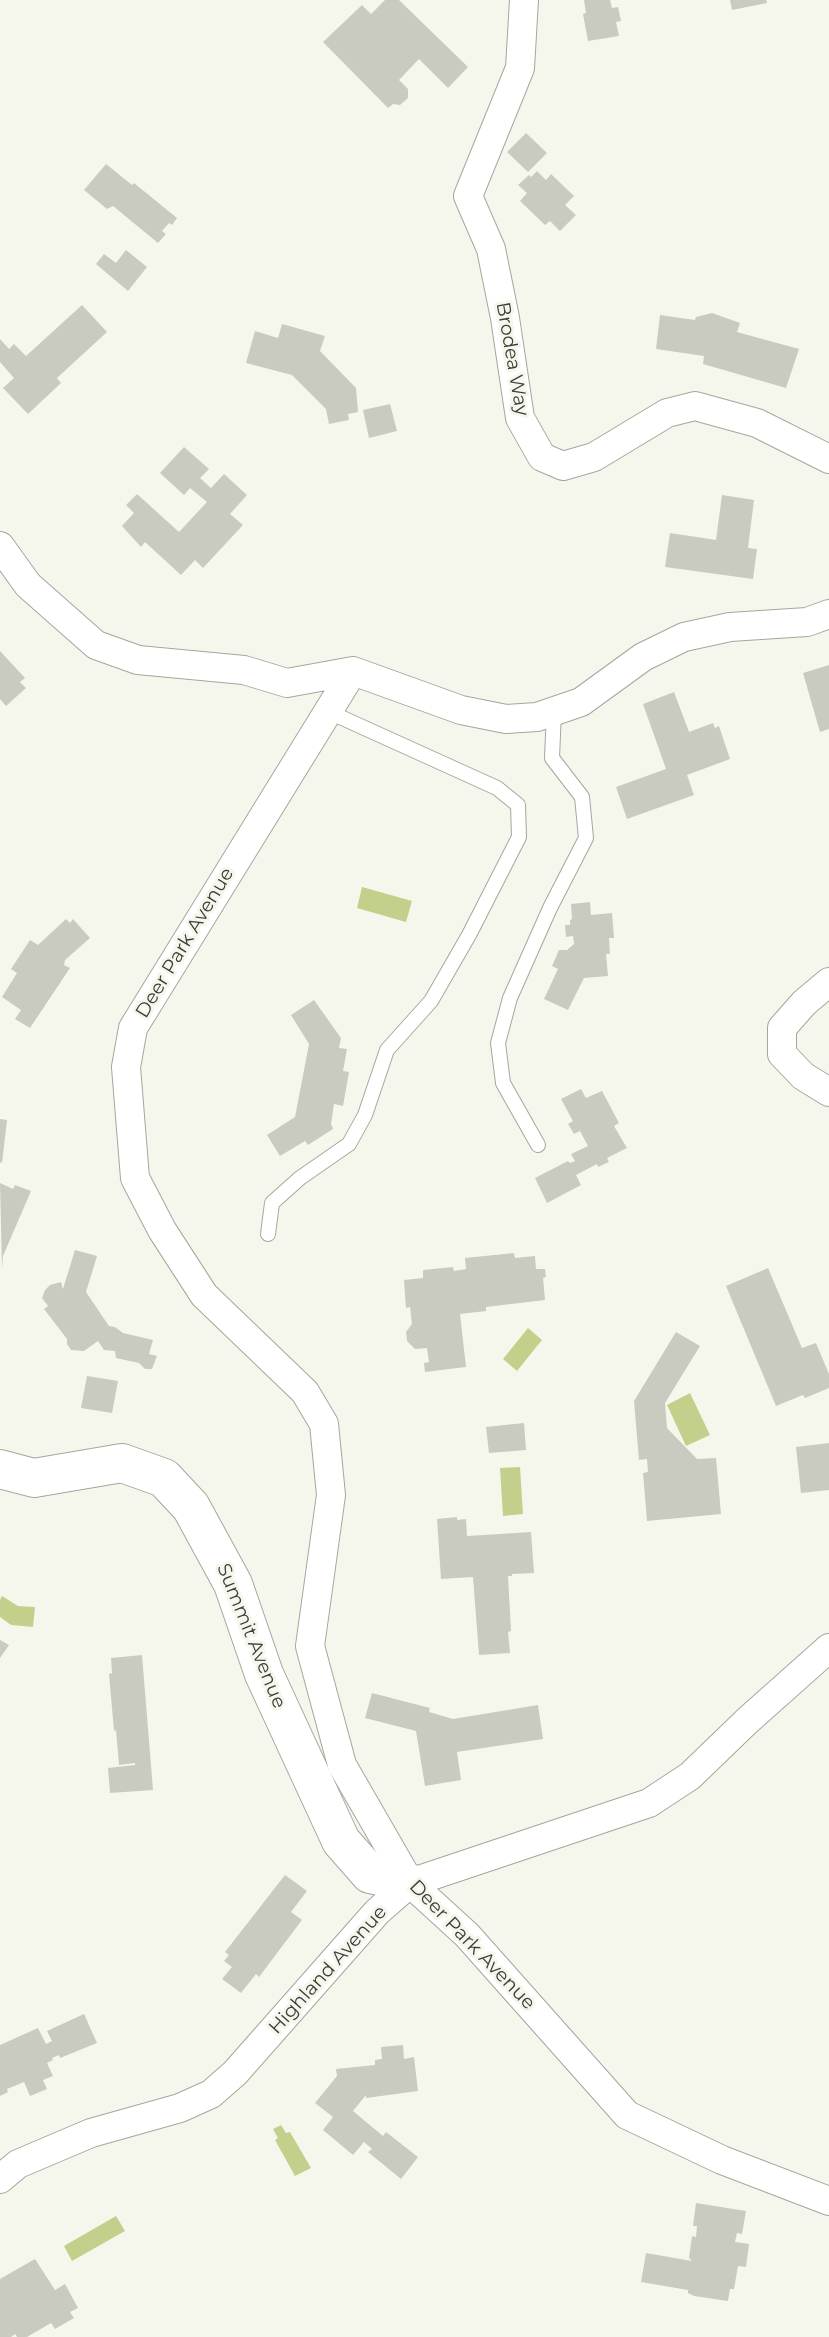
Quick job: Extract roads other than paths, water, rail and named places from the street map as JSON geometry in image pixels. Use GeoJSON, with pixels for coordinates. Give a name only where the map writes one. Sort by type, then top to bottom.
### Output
{"type":"FeatureCollection","features":[{"type":"Feature","properties":{"kind":"street","name":"Brodea Way"},"geometry":{"type":"LineString","coordinates":[[524,0],[520,68],[468,196],[491,249],[505,318],[520,418],[542,457],[563,466],[594,457],[667,413],[695,406],[757,423],[829,459]]}},
{"type":"Feature","properties":{"kind":"street"},"geometry":{"type":"LineString","coordinates":[[0,546],[28,585],[96,645],[138,660],[244,670],[287,683],[353,671],[461,710],[506,719],[537,717],[581,702],[643,657],[684,636],[730,627],[807,622],[829,614]]}},
{"type":"Feature","properties":{"kind":"street","name":"Deer Park Avenue"},"geometry":{"type":"LineString","coordinates":[[353,671],[133,1028],[126,1067],[135,1178],[162,1230],[204,1295],[305,1392],[324,1424],[331,1495],[310,1646],[342,1765],[410,1883],[467,1935],[627,2115],[722,2160],[829,2201]]}},
{"type":"Feature","properties":{"kind":"street"},"geometry":{"type":"LineString","coordinates":[[829,982],[804,1003],[782,1028],[782,1054],[803,1076],[829,1092]]}},
{"type":"Feature","properties":{"kind":"street","name":"Summit Avenue"},"geometry":{"type":"LineString","coordinates":[[0,1469],[34,1478],[122,1463],[164,1478],[191,1507],[233,1584],[264,1674],[341,1841],[370,1874],[410,1883]]}},
{"type":"Feature","properties":{"kind":"street","name":"Highland Avenue"},"geometry":{"type":"LineString","coordinates":[[0,2179],[19,2164],[92,2133],[180,2108],[211,2094],[235,2073],[377,1912],[410,1883],[649,1803],[690,1776],[829,1648]]}},
{"type":"Feature","properties":{"kind":"lane"},"geometry":{"type":"LineString","coordinates":[[268,1234],[272,1203],[300,1178],[349,1144],[365,1115],[387,1050],[431,1001],[469,935],[519,837],[517,805],[497,788],[327,711]]}},
{"type":"Feature","properties":{"kind":"lane"},"geometry":{"type":"LineString","coordinates":[[538,1145],[503,1083],[498,1043],[510,998],[550,908],[586,838],[582,797],[552,758],[554,711]]}}]}
